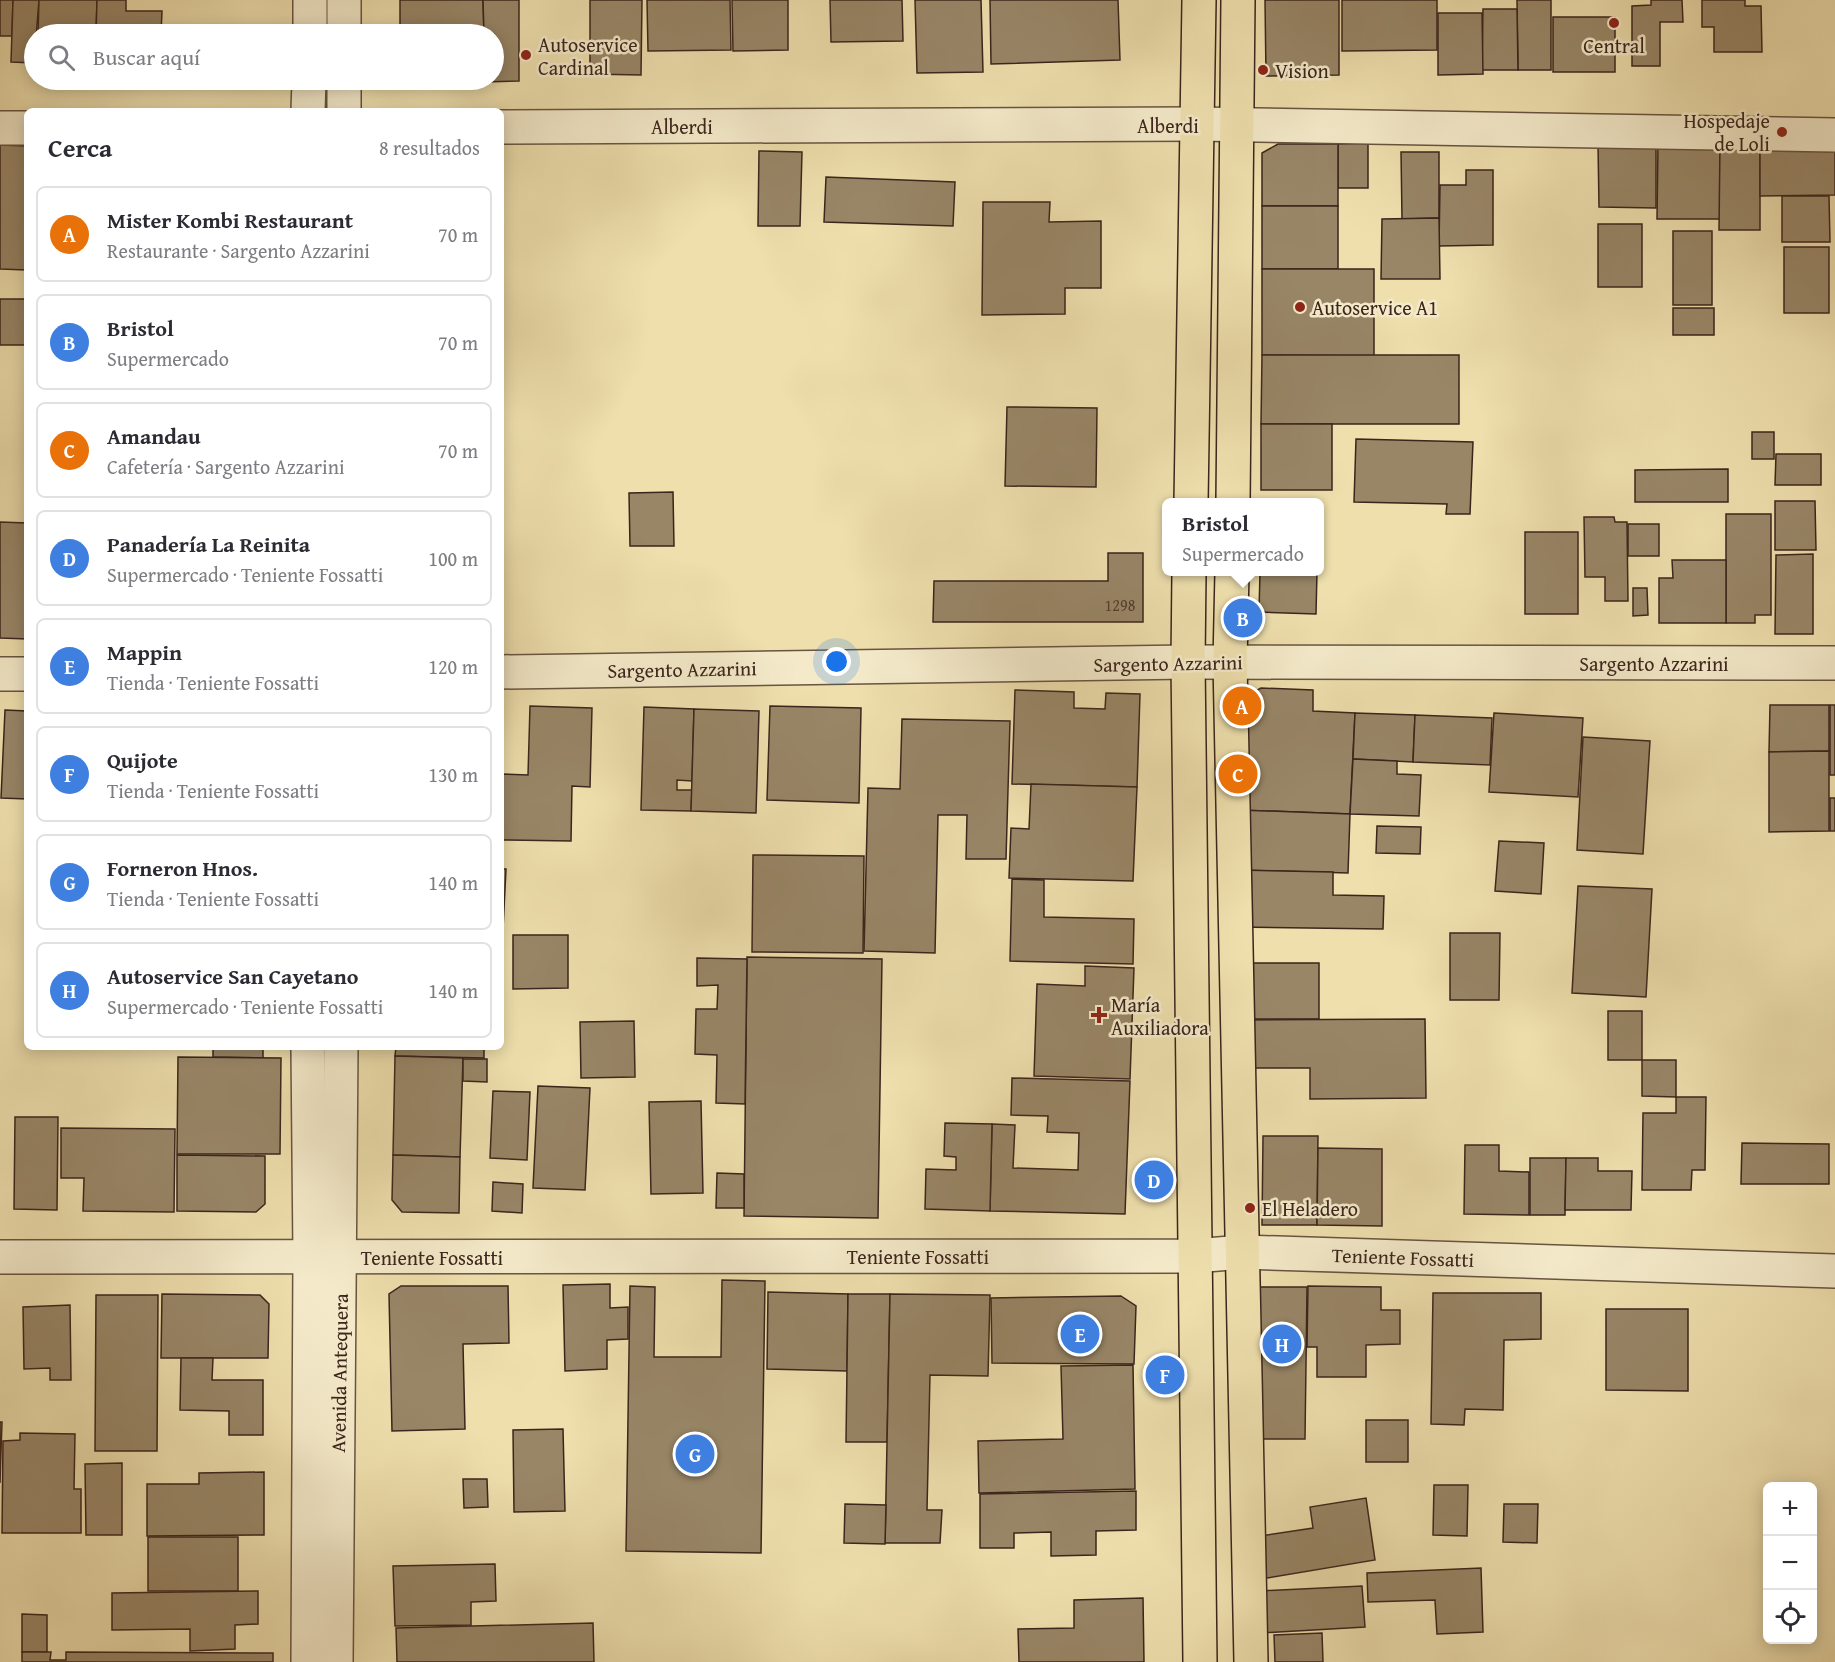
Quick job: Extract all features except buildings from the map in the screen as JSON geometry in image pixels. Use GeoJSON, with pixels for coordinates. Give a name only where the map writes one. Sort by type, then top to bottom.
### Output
{"type":"FeatureCollection","features":[{"type":"Feature","properties":{"kind":"main road"},"geometry":{"type":"LineString","coordinates":[[1191,498],[1199,0]]}},
{"type":"Feature","properties":{"kind":"main road"},"geometry":{"type":"LineString","coordinates":[[1233,498],[1238,0]]}},
{"type":"Feature","properties":{"kind":"main road"},"geometry":{"type":"LineString","coordinates":[[1190,576],[1188,662],[1200,1662]]}},
{"type":"Feature","properties":{"kind":"main road"},"geometry":{"type":"LineString","coordinates":[[1232,576],[1230,662],[1251,1662]]}},
{"type":"Feature","properties":{"kind":"street"},"geometry":{"type":"LineString","coordinates":[[309,24],[310,0]]}},
{"type":"Feature","properties":{"kind":"street"},"geometry":{"type":"LineString","coordinates":[[344,0],[344,24]]}},
{"type":"Feature","properties":{"kind":"street"},"geometry":{"type":"LineString","coordinates":[[308,108],[309,90]]}},
{"type":"Feature","properties":{"kind":"street"},"geometry":{"type":"LineString","coordinates":[[344,90],[344,108]]}},
{"type":"Feature","properties":{"kind":"street","name":"Alberdi"},"geometry":{"type":"LineString","coordinates":[[504,127],[1197,124],[1835,135]]}},
{"type":"Feature","properties":{"kind":"street"},"geometry":{"type":"LineString","coordinates":[[0,128],[24,128]]}},
{"type":"Feature","properties":{"kind":"street","name":"Sargento Azzarini"},"geometry":{"type":"LineString","coordinates":[[504,672],[1188,662],[1835,663]]}},
{"type":"Feature","properties":{"kind":"street"},"geometry":{"type":"LineString","coordinates":[[0,674],[24,674]]}},
{"type":"Feature","properties":{"kind":"street","name":"Avenida Antequera"},"geometry":{"type":"LineString","coordinates":[[308,1050],[325,1256],[336,1662]]}},
{"type":"Feature","properties":{"kind":"street","name":"Avenida Antequera"},"geometry":{"type":"LineString","coordinates":[[308,1662],[325,1256],[341,1050]]}},
{"type":"Feature","properties":{"kind":"street","name":"Teniente Fossatti"},"geometry":{"type":"LineString","coordinates":[[0,1257],[1194,1256],[1243,1252],[1835,1271]]}},
{"type":"Feature","properties":{"kind":"place","name":"Central"},"geometry":{"type":"Point","coordinates":[1614,23]}},
{"type":"Feature","properties":{"kind":"place","name":"Autoservice Cardinal"},"geometry":{"type":"Point","coordinates":[526,55]}},
{"type":"Feature","properties":{"kind":"place","name":"Vision"},"geometry":{"type":"Point","coordinates":[1263,70]}},
{"type":"Feature","properties":{"kind":"place","name":"Hospedaje de Loli"},"geometry":{"type":"Point","coordinates":[1782,132]}},
{"type":"Feature","properties":{"kind":"place","name":"Autoservice A1"},"geometry":{"type":"Point","coordinates":[1300,307]}},
{"type":"Feature","properties":{"kind":"place","name":"Bristol"},"geometry":{"type":"Point","coordinates":[1243,618]}},
{"type":"Feature","properties":{"kind":"place","name":"Mister Kombi Restaurant"},"geometry":{"type":"Point","coordinates":[1242,706]}},
{"type":"Feature","properties":{"kind":"place","name":"Amandau"},"geometry":{"type":"Point","coordinates":[1238,774]}},
{"type":"Feature","properties":{"kind":"place","name":"María Auxiliadora"},"geometry":{"type":"Point","coordinates":[1099,1015]}},
{"type":"Feature","properties":{"kind":"place","name":"Panadería La Reinita"},"geometry":{"type":"Point","coordinates":[1154,1180]}},
{"type":"Feature","properties":{"kind":"place","name":"El Heladero"},"geometry":{"type":"Point","coordinates":[1250,1208]}},
{"type":"Feature","properties":{"kind":"place","name":"Mappin"},"geometry":{"type":"Point","coordinates":[1080,1334]}},
{"type":"Feature","properties":{"kind":"place","name":"Autoservice San Cayetano"},"geometry":{"type":"Point","coordinates":[1282,1344]}},
{"type":"Feature","properties":{"kind":"place","name":"Quijote"},"geometry":{"type":"Point","coordinates":[1165,1375]}},
{"type":"Feature","properties":{"kind":"place","name":"Forneron Hnos."},"geometry":{"type":"Point","coordinates":[695,1454]}}]}
